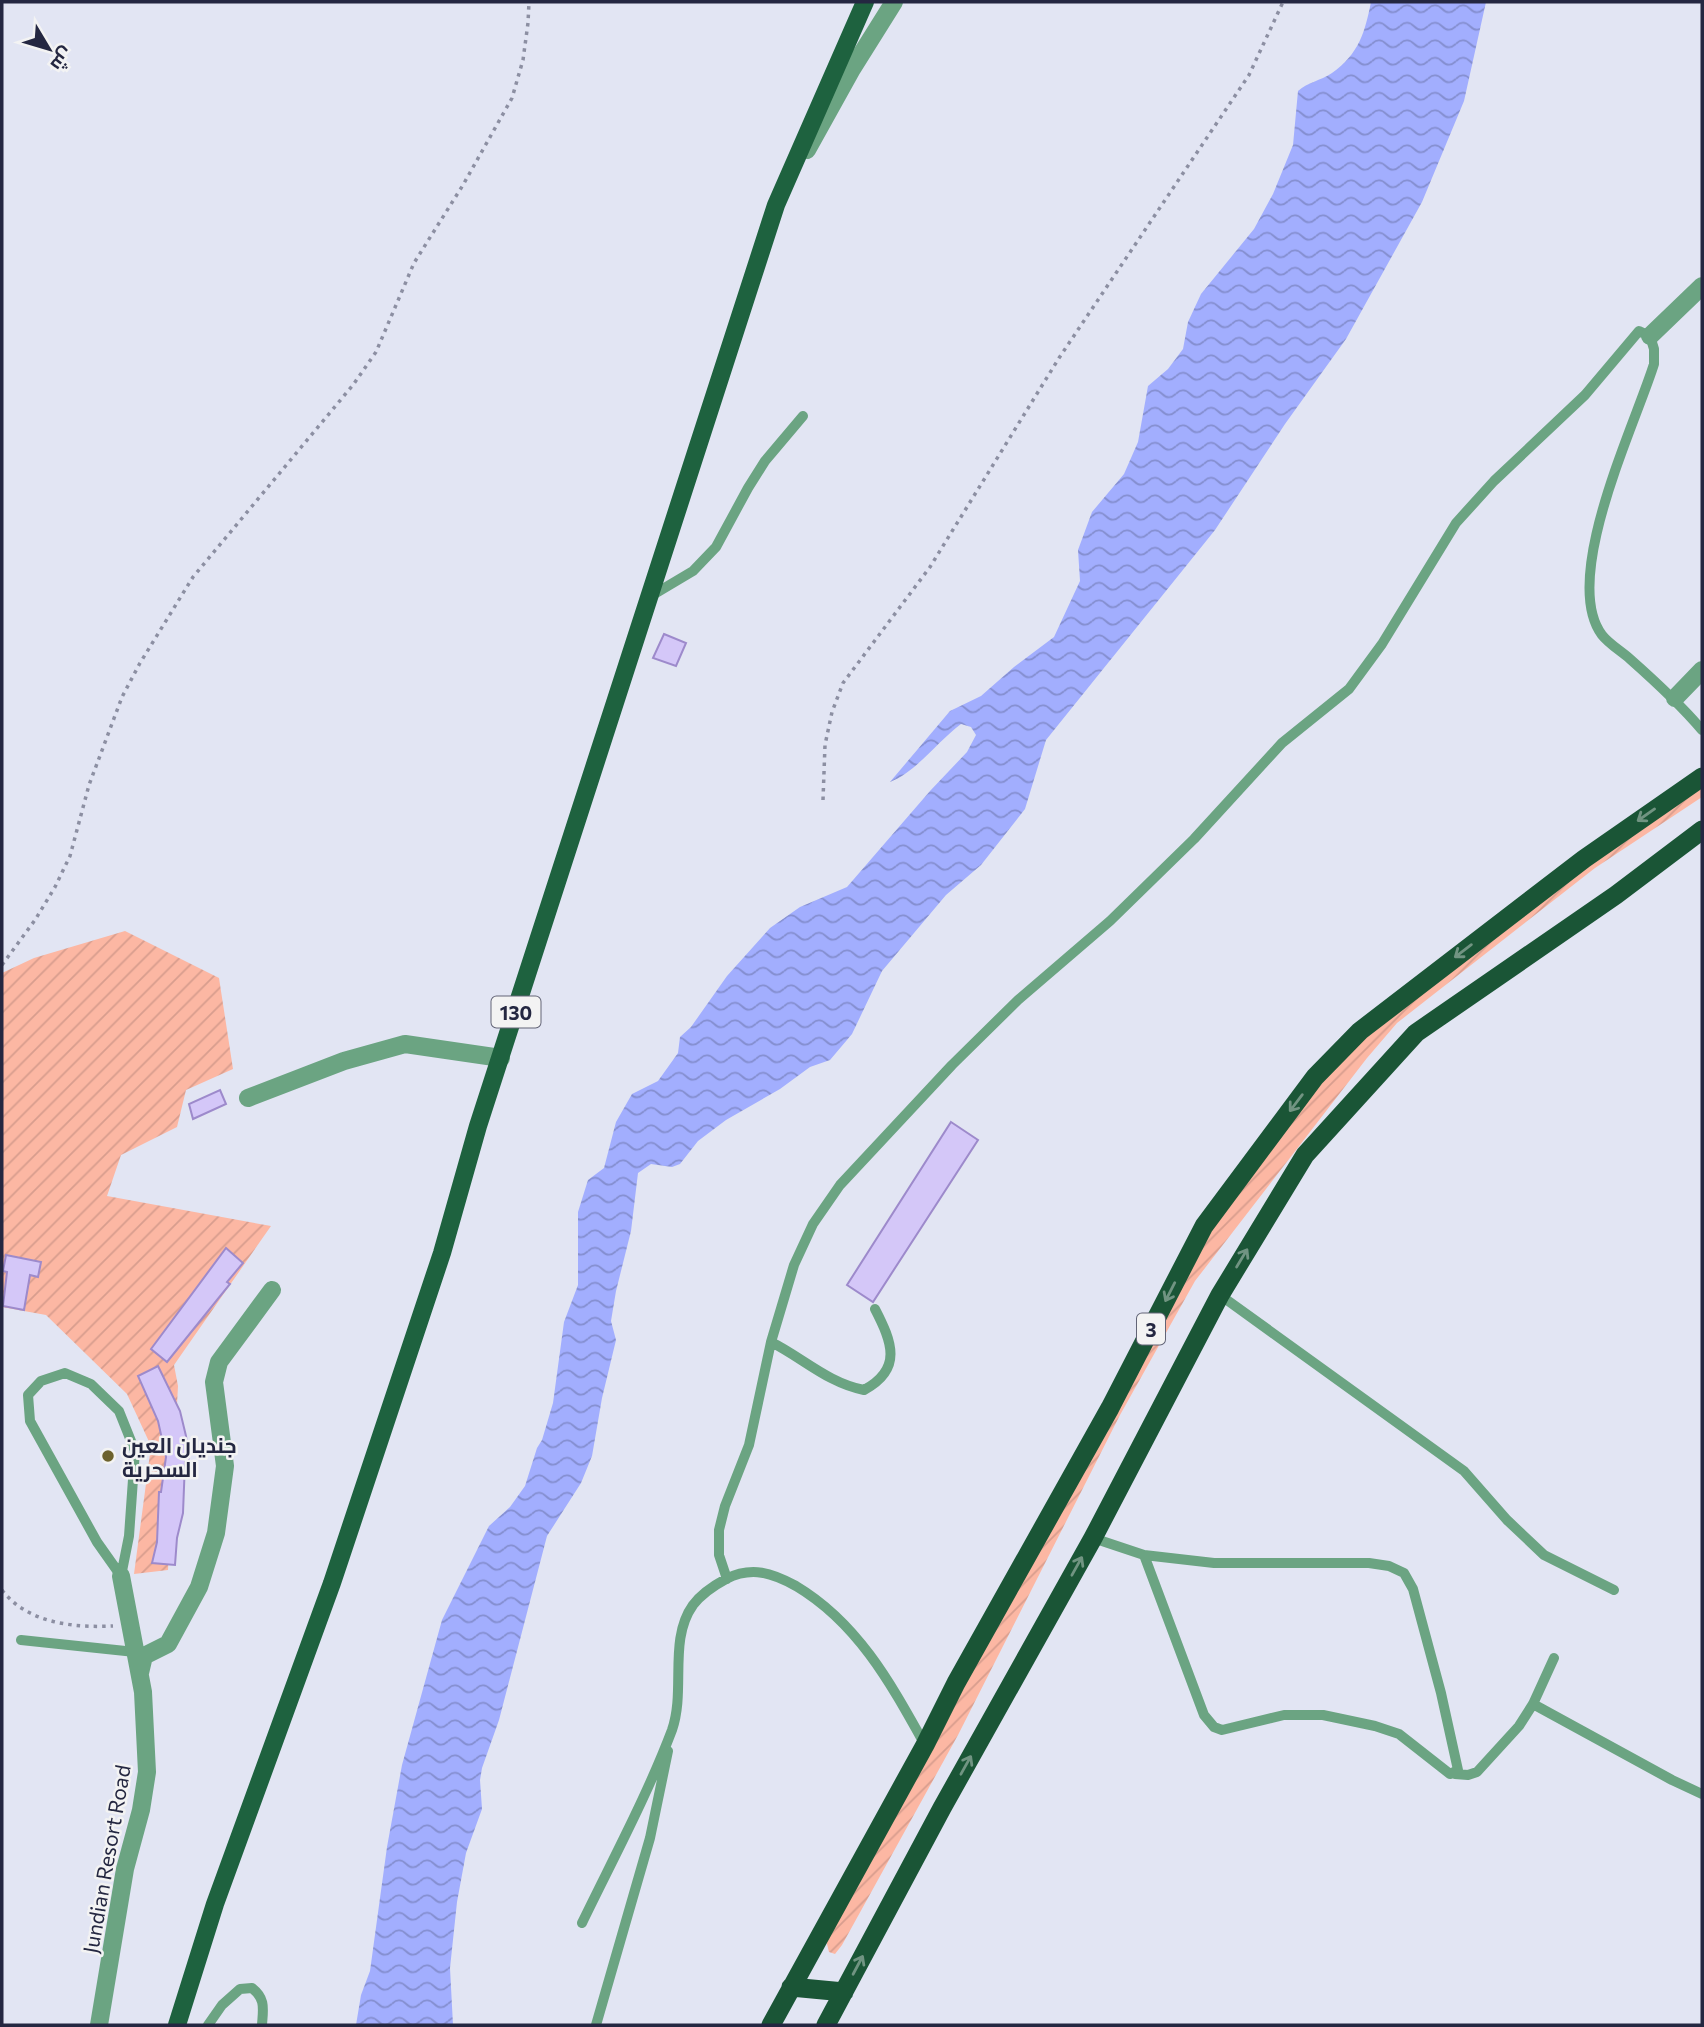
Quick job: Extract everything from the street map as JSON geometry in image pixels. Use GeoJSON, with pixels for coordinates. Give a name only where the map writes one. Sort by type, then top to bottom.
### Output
{"type":"FeatureCollection","features":[{"type":"Feature","properties":{"kind":"highway","name":"3"},"geometry":{"type":"LineString","coordinates":[[771,2025],[925,1745],[956,1683],[1110,1408],[1204,1227],[1315,1077],[1360,1031],[1584,859],[1702,777]]}},
{"type":"Feature","properties":{"kind":"highway","name":"3"},"geometry":{"type":"LineString","coordinates":[[826,2025],[942,1808],[1093,1538],[1220,1294],[1305,1155],[1416,1033],[1616,895],[1702,830]]}},
{"type":"Feature","properties":{"kind":"highway"},"geometry":{"type":"LineString","coordinates":[[791,1987],[844,1992]]}},
{"type":"Feature","properties":{"kind":"main road","name":"130"},"geometry":{"type":"LineString","coordinates":[[177,2025],[215,1904],[332,1583],[442,1253],[478,1126],[776,205],[865,2]]}},
{"type":"Feature","properties":{"kind":"street"},"geometry":{"type":"LineString","coordinates":[[776,205],[852,69],[894,2]]}},
{"type":"Feature","properties":{"kind":"street"},"geometry":{"type":"LineString","coordinates":[[1650,336],[1702,286]]}},
{"type":"Feature","properties":{"kind":"street"},"geometry":{"type":"LineString","coordinates":[[1675,698],[1702,670]]}},
{"type":"Feature","properties":{"kind":"street"},"geometry":{"type":"LineString","coordinates":[[248,1098],[344,1061],[405,1044],[501,1058]]}},
{"type":"Feature","properties":{"kind":"street"},"geometry":{"type":"LineString","coordinates":[[140,1676],[144,1656],[168,1644],[199,1587],[216,1533],[225,1466],[214,1382],[219,1362],[272,1290]]}},
{"type":"Feature","properties":{"kind":"street","name":"Jundian Resort Road"},"geometry":{"type":"LineString","coordinates":[[99,2025],[125,1870],[141,1810],[147,1772],[143,1692],[121,1576]]}},
{"type":"Feature","properties":{"kind":"lane"},"geometry":{"type":"LineString","coordinates":[[727,1579],[719,1555],[719,1530],[725,1506],[750,1445],[771,1342],[794,1265],[813,1224],[840,1185],[1008,1009],[1110,921],[1194,839],[1282,743],[1349,689],[1382,643],[1456,523],[1494,481],[1585,395],[1639,331],[1650,336],[1654,349],[1654,365],[1598,519],[1590,583],[1592,620],[1604,637],[1675,698],[1702,730]]}},
{"type":"Feature","properties":{"kind":"lane"},"geometry":{"type":"LineString","coordinates":[[651,596],[693,571],[716,547],[765,461],[803,416]]}},
{"type":"Feature","properties":{"kind":"lane"},"geometry":{"type":"LineString","coordinates":[[1220,1294],[1464,1471],[1507,1520],[1544,1555],[1615,1590]]}},
{"type":"Feature","properties":{"kind":"lane"},"geometry":{"type":"LineString","coordinates":[[771,1342],[848,1387],[864,1390],[877,1383],[892,1358],[889,1336],[875,1309]]}},
{"type":"Feature","properties":{"kind":"lane"},"geometry":{"type":"LineString","coordinates":[[65,1373],[91,1384],[119,1411],[135,1451],[129,1536],[121,1576],[97,1542],[30,1421],[28,1395],[41,1381],[65,1373]]}},
{"type":"Feature","properties":{"kind":"lane"},"geometry":{"type":"LineString","coordinates":[[1093,1538],[1144,1555],[1214,1563],[1369,1563],[1389,1566],[1404,1573],[1413,1589],[1441,1693],[1458,1770],[1455,1774]]}},
{"type":"Feature","properties":{"kind":"lane"},"geometry":{"type":"LineString","coordinates":[[1144,1555],[1204,1716],[1214,1727],[1222,1730],[1284,1715],[1323,1715],[1399,1734],[1450,1774],[1468,1775],[1477,1772],[1519,1726],[1533,1704],[1554,1658]]}},
{"type":"Feature","properties":{"kind":"lane"},"geometry":{"type":"LineString","coordinates":[[596,2025],[650,1838],[680,1695],[682,1628],[693,1606],[712,1586],[737,1574],[757,1571],[777,1576],[811,1595],[841,1620],[862,1643],[888,1679],[925,1745]]}},
{"type":"Feature","properties":{"kind":"lane"},"geometry":{"type":"LineString","coordinates":[[21,1640],[135,1652]]}},
{"type":"Feature","properties":{"kind":"lane"},"geometry":{"type":"LineString","coordinates":[[1533,1704],[1702,1794]]}},
{"type":"Feature","properties":{"kind":"lane"},"geometry":{"type":"LineString","coordinates":[[582,1923],[622,1842],[673,1727]]}},
{"type":"Feature","properties":{"kind":"lane"},"geometry":{"type":"LineString","coordinates":[[208,2025],[222,2005],[240,1989],[252,1988],[260,1994],[263,2006],[262,2025]]}},
{"type":"Feature","properties":{"kind":"path"},"geometry":{"type":"LineString","coordinates":[[2,965],[35,920],[70,856],[89,785],[122,697],[163,625],[193,577],[353,385],[376,352],[414,263],[469,175],[512,98],[523,60],[529,2]]}},
{"type":"Feature","properties":{"kind":"path"},"geometry":{"type":"LineString","coordinates":[[823,800],[825,745],[832,712],[843,683],[930,567],[1066,348],[1249,75],[1283,2]]}},
{"type":"Feature","properties":{"kind":"path"},"geometry":{"type":"LineString","coordinates":[[2,1590],[18,1608],[46,1620],[97,1627],[129,1625]]}},
{"type":"Feature","properties":{"kind":"shaded area"},"geometry":{"type":"Polygon","coordinates":[[[1702,778],[1702,797],[1595,868],[1397,1023],[1195,1281],[1120,1415],[958,1735],[842,1945],[835,1954],[829,1952],[826,1940],[1179,1273],[1280,1126],[1353,1044],[1702,778]]]}},
{"type":"Feature","properties":{"kind":"shaded area"},"geometry":{"type":"Polygon","coordinates":[[[125,931],[219,978],[233,1069],[186,1090],[177,1127],[121,1155],[107,1196],[271,1226],[174,1365],[178,1386],[168,1570],[134,1574],[151,1446],[127,1394],[46,1315],[2,1307],[2,973],[34,958],[125,931]]]}},
{"type":"Feature","properties":{"kind":"water"},"geometry":{"type":"Polygon","coordinates":[[[1371,2],[1486,2],[1464,101],[1422,202],[1346,339],[1285,424],[1215,530],[1046,740],[1025,809],[981,865],[946,895],[882,971],[852,1034],[830,1060],[810,1067],[698,1141],[680,1164],[672,1167],[651,1164],[638,1173],[631,1231],[611,1321],[616,1340],[592,1456],[581,1483],[547,1536],[499,1720],[482,1768],[482,1809],[466,1853],[457,1902],[450,1968],[453,2025],[356,2025],[361,1995],[370,1971],[387,1847],[402,1765],[442,1620],[489,1526],[510,1507],[525,1486],[542,1440],[553,1403],[564,1322],[578,1285],[578,1212],[588,1180],[604,1168],[616,1122],[632,1094],[658,1081],[678,1053],[680,1037],[691,1027],[727,976],[770,928],[800,907],[847,887],[967,752],[976,735],[971,727],[961,724],[918,764],[890,782],[950,711],[981,696],[1054,637],[1080,581],[1078,550],[1092,512],[1124,474],[1138,442],[1148,386],[1168,369],[1183,349],[1188,322],[1201,294],[1254,229],[1273,194],[1293,145],[1298,91],[1332,73],[1349,58],[1363,33],[1371,2]]]}},
{"type":"Feature","properties":{"kind":"building"},"geometry":{"type":"Polygon","coordinates":[[[664,634],[686,643],[676,666],[653,658],[664,634]]]}},
{"type":"Feature","properties":{"kind":"building"},"geometry":{"type":"Polygon","coordinates":[[[220,1090],[226,1104],[193,1119],[189,1104],[220,1090]]]}},
{"type":"Feature","properties":{"kind":"building"},"geometry":{"type":"Polygon","coordinates":[[[951,1122],[978,1140],[873,1302],[847,1285],[951,1122]]]}},
{"type":"Feature","properties":{"kind":"building"},"geometry":{"type":"Polygon","coordinates":[[[226,1248],[243,1263],[227,1282],[230,1284],[167,1362],[151,1349],[226,1248]]]}},
{"type":"Feature","properties":{"kind":"building"},"geometry":{"type":"Polygon","coordinates":[[[6,1255],[41,1262],[38,1277],[30,1275],[24,1310],[3,1306],[6,1255]]]}},
{"type":"Feature","properties":{"kind":"building"},"geometry":{"type":"Polygon","coordinates":[[[158,1366],[180,1411],[189,1462],[185,1462],[183,1513],[177,1538],[175,1565],[152,1563],[157,1542],[159,1492],[166,1457],[158,1421],[138,1376],[158,1366]]]}},
{"type":"Feature","properties":{"kind":"place","name":"جنديان العين السحرية"},"geometry":{"type":"Point","coordinates":[108,1456]}}]}
